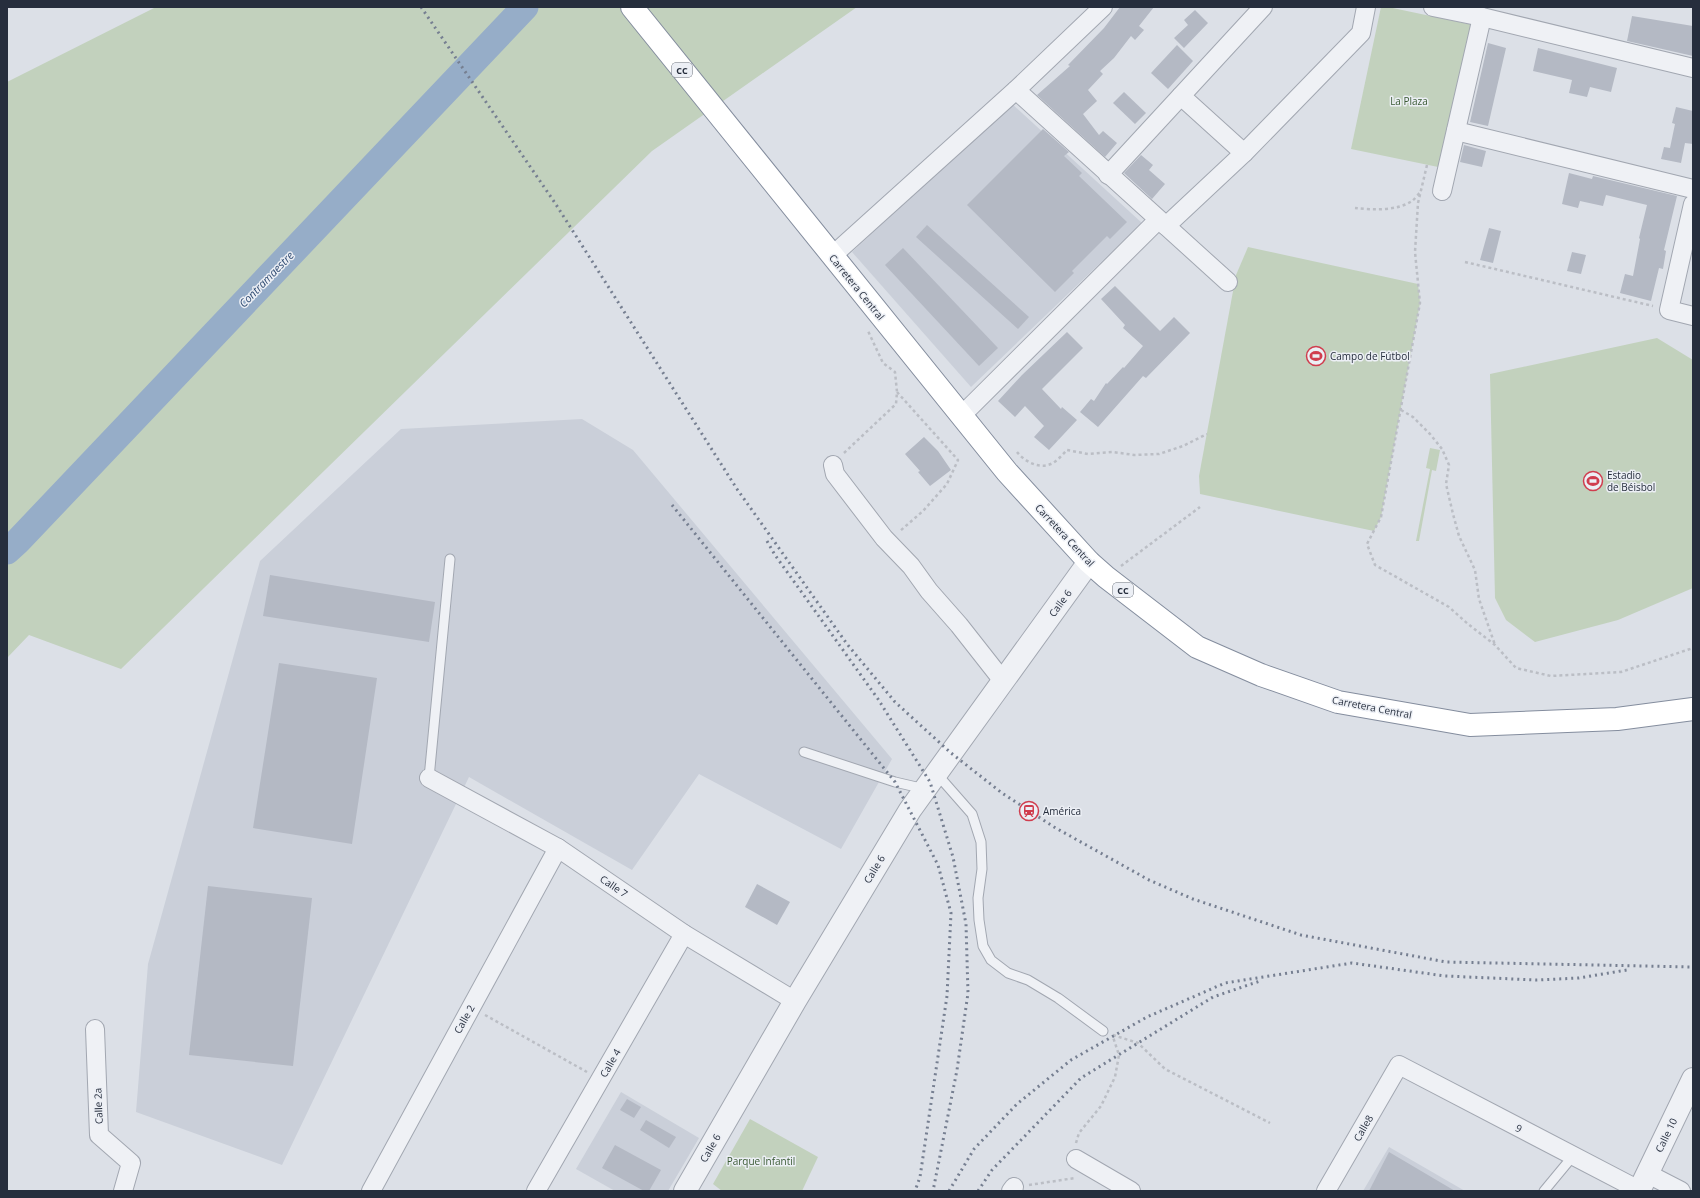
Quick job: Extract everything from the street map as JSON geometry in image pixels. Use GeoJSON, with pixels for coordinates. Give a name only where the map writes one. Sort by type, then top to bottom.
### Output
{"type":"FeatureCollection","features":[{"type":"Feature","properties":{"kind":"highway","name":"Carretera Central"},"geometry":{"type":"LineString","coordinates":[[632,7],[732,133],[1007,472],[1089,562],[1106,577],[1197,647],[1261,675],[1338,702],[1470,725],[1618,719],[1693,709]]}},
{"type":"Feature","properties":{"kind":"street"},"geometry":{"type":"LineString","coordinates":[[832,256],[1016,90],[1103,7]]}},
{"type":"Feature","properties":{"kind":"street"},"geometry":{"type":"LineString","coordinates":[[1108,175],[1263,7]]}},
{"type":"Feature","properties":{"kind":"street"},"geometry":{"type":"LineString","coordinates":[[961,416],[1162,223],[1244,153],[1361,33],[1366,7]]}},
{"type":"Feature","properties":{"kind":"street"},"geometry":{"type":"LineString","coordinates":[[1433,7],[1472,13],[1693,68]]}},
{"type":"Feature","properties":{"kind":"street"},"geometry":{"type":"LineString","coordinates":[[1442,191],[1456,131],[1472,13]]}},
{"type":"Feature","properties":{"kind":"street"},"geometry":{"type":"LineString","coordinates":[[1016,90],[1108,175],[1228,282]]}},
{"type":"Feature","properties":{"kind":"street"},"geometry":{"type":"LineString","coordinates":[[1181,96],[1244,153]]}},
{"type":"Feature","properties":{"kind":"street"},"geometry":{"type":"LineString","coordinates":[[1456,131],[1693,189]]}},
{"type":"Feature","properties":{"kind":"street"},"geometry":{"type":"LineString","coordinates":[[1693,204],[1669,310],[1693,316]]}},
{"type":"Feature","properties":{"kind":"street"},"geometry":{"type":"LineString","coordinates":[[832,465],[835,474],[890,545],[911,566],[1003,680]]}},
{"type":"Feature","properties":{"kind":"street","name":"Calle 6"},"geometry":{"type":"LineString","coordinates":[[689,1189],[795,1001],[910,810],[1089,562]]}},
{"type":"Feature","properties":{"kind":"street","name":"Calle 7"},"geometry":{"type":"LineString","coordinates":[[429,778],[558,848],[684,934],[795,1001]]}},
{"type":"Feature","properties":{"kind":"street","name":"Calle 2"},"geometry":{"type":"LineString","coordinates":[[370,1191],[558,848]]}},
{"type":"Feature","properties":{"kind":"street","name":"Calle 4"},"geometry":{"type":"LineString","coordinates":[[536,1191],[684,934]]}},
{"type":"Feature","properties":{"kind":"street","name":"Calle 2a"},"geometry":{"type":"LineString","coordinates":[[95,1029],[99,1135],[131,1163],[123,1191]]}},
{"type":"Feature","properties":{"kind":"street","name":"9"},"geometry":{"type":"LineString","coordinates":[[1399,1065],[1573,1156],[1642,1185],[1681,1191]]}},
{"type":"Feature","properties":{"kind":"street","name":"Calle8"},"geometry":{"type":"LineString","coordinates":[[1326,1191],[1399,1065]]}},
{"type":"Feature","properties":{"kind":"street","name":"Calle 10"},"geometry":{"type":"LineString","coordinates":[[1642,1185],[1693,1079]]}},
{"type":"Feature","properties":{"kind":"street"},"geometry":{"type":"LineString","coordinates":[[1076,1159],[1131,1191]]}},
{"type":"Feature","properties":{"kind":"lane"},"geometry":{"type":"LineString","coordinates":[[429,778],[450,559]]}},
{"type":"Feature","properties":{"kind":"lane"},"geometry":{"type":"LineString","coordinates":[[804,752],[895,782],[931,781],[972,814],[981,842],[982,869],[978,898],[979,920],[983,946],[991,960],[1008,973],[1028,980],[1058,998],[1109,1034]]}},
{"type":"Feature","properties":{"kind":"lane"},"geometry":{"type":"LineString","coordinates":[[1544,1191],[1573,1156]]}},
{"type":"Feature","properties":{"kind":"path"},"geometry":{"type":"LineString","coordinates":[[1427,164],[1418,203],[1415,252],[1420,302],[1381,517],[1367,544],[1375,565],[1449,607],[1495,645],[1516,668],[1551,676],[1621,672],[1693,648]]}},
{"type":"Feature","properties":{"kind":"path"},"geometry":{"type":"LineString","coordinates":[[1355,208],[1375,210],[1401,205],[1412,201],[1422,190]]}},
{"type":"Feature","properties":{"kind":"path"},"geometry":{"type":"LineString","coordinates":[[1464,262],[1669,310]]}},
{"type":"Feature","properties":{"kind":"path"},"geometry":{"type":"LineString","coordinates":[[832,465],[896,404],[895,372],[883,363],[868,331]]}},
{"type":"Feature","properties":{"kind":"path"},"geometry":{"type":"LineString","coordinates":[[890,545],[895,536],[923,511],[947,484],[958,460],[896,392]]}},
{"type":"Feature","properties":{"kind":"path"},"geometry":{"type":"LineString","coordinates":[[1401,410],[1413,417],[1430,434],[1442,449],[1449,464],[1446,484],[1452,514],[1475,570],[1479,599],[1495,645]]}},
{"type":"Feature","properties":{"kind":"path"},"geometry":{"type":"LineString","coordinates":[[1014,449],[1023,460],[1040,466],[1053,463],[1066,450],[1088,454],[1113,452],[1134,455],[1159,454],[1183,446],[1207,434]]}},
{"type":"Feature","properties":{"kind":"path"},"geometry":{"type":"LineString","coordinates":[[1106,577],[1200,507]]}},
{"type":"Feature","properties":{"kind":"path"},"geometry":{"type":"LineString","coordinates":[[471,1007],[600,1080]]}},
{"type":"Feature","properties":{"kind":"path"},"geometry":{"type":"LineString","coordinates":[[1109,1034],[1138,1043],[1165,1069],[1270,1123]]}},
{"type":"Feature","properties":{"kind":"path"},"geometry":{"type":"LineString","coordinates":[[1076,1159],[1074,1147],[1079,1133],[1101,1106],[1115,1077],[1119,1055],[1109,1034]]}},
{"type":"Feature","properties":{"kind":"path"},"geometry":{"type":"LineString","coordinates":[[1013,1189],[1100,1173]]}},
{"type":"Feature","properties":{"kind":"shaded area"},"geometry":{"type":"Polygon","coordinates":[[[1011,103],[1142,223],[971,387],[852,252],[1011,103]]]}},
{"type":"Feature","properties":{"kind":"shaded area"},"geometry":{"type":"Polygon","coordinates":[[[582,419],[633,450],[892,759],[841,849],[699,774],[632,870],[469,777],[282,1165],[136,1112],[148,964],[260,561],[401,429],[582,419]]]}},
{"type":"Feature","properties":{"kind":"shaded area"},"geometry":{"type":"Polygon","coordinates":[[[621,1092],[699,1138],[668,1191],[615,1191],[576,1169],[621,1092]]]}},
{"type":"Feature","properties":{"kind":"shaded area"},"geometry":{"type":"Polygon","coordinates":[[[1389,1147],[1465,1191],[1363,1191],[1389,1147]]]}},
{"type":"Feature","properties":{"kind":"green space"},"geometry":{"type":"Polygon","coordinates":[[[156,7],[857,7],[652,151],[121,669],[29,635],[7,658],[7,82],[156,7]]]}},
{"type":"Feature","properties":{"kind":"green space","name":"La Plaza"},"geometry":{"type":"Polygon","coordinates":[[[1381,7],[1388,7],[1473,25],[1443,168],[1351,149],[1381,7]]]}},
{"type":"Feature","properties":{"kind":"green space","name":"Campo de Fútbol"},"geometry":{"type":"Polygon","coordinates":[[[1248,247],[1418,284],[1420,303],[1381,517],[1374,531],[1200,494],[1199,476],[1236,275],[1248,247]]]}},
{"type":"Feature","properties":{"kind":"green space","name":"Estadio de Béisbol"},"geometry":{"type":"Polygon","coordinates":[[[1657,338],[1693,360],[1693,588],[1618,620],[1535,642],[1506,620],[1495,598],[1490,374],[1657,338]]]}},
{"type":"Feature","properties":{"kind":"green space"},"geometry":{"type":"Polygon","coordinates":[[[1430,448],[1440,450],[1436,471],[1432,470],[1419,541],[1416,541],[1430,469],[1426,468],[1430,448]]]}},
{"type":"Feature","properties":{"kind":"green space","name":"Parque Infantil"},"geometry":{"type":"Polygon","coordinates":[[[750,1119],[818,1157],[802,1191],[722,1191],[713,1184],[750,1119]]]}},
{"type":"Feature","properties":{"kind":"building"},"geometry":{"type":"Polygon","coordinates":[[[1120,7],[1154,7],[1139,26],[1144,30],[1135,40],[1131,36],[1114,58],[1100,71],[1103,74],[1088,90],[1097,101],[1083,114],[1099,135],[1103,131],[1117,143],[1105,157],[1037,95],[1070,66],[1068,65],[1104,28],[1120,7]]]}},
{"type":"Feature","properties":{"kind":"building"},"geometry":{"type":"Polygon","coordinates":[[[1195,10],[1208,23],[1184,48],[1174,38],[1188,25],[1184,20],[1195,10]]]}},
{"type":"Feature","properties":{"kind":"building"},"geometry":{"type":"Polygon","coordinates":[[[1632,16],[1693,26],[1693,56],[1627,41],[1632,16]]]}},
{"type":"Feature","properties":{"kind":"building"},"geometry":{"type":"Polygon","coordinates":[[[1488,43],[1506,48],[1488,126],[1470,122],[1488,43]]]}},
{"type":"Feature","properties":{"kind":"building"},"geometry":{"type":"Polygon","coordinates":[[[1177,45],[1193,61],[1168,89],[1151,73],[1177,45]]]}},
{"type":"Feature","properties":{"kind":"building"},"geometry":{"type":"Polygon","coordinates":[[[1538,48],[1617,68],[1611,92],[1590,87],[1587,97],[1569,93],[1572,80],[1533,71],[1538,48]]]}},
{"type":"Feature","properties":{"kind":"building"},"geometry":{"type":"Polygon","coordinates":[[[1124,92],[1146,113],[1135,124],[1113,103],[1124,92]]]}},
{"type":"Feature","properties":{"kind":"building"},"geometry":{"type":"Polygon","coordinates":[[[1676,107],[1693,111],[1693,144],[1685,143],[1681,163],[1661,159],[1664,147],[1670,148],[1675,124],[1672,123],[1676,107]]]}},
{"type":"Feature","properties":{"kind":"building"},"geometry":{"type":"Polygon","coordinates":[[[1043,129],[1069,152],[1064,156],[1082,173],[1079,176],[1127,222],[1110,239],[1107,236],[1072,271],[1074,273],[1055,292],[967,205],[1043,129]]]}},
{"type":"Feature","properties":{"kind":"building"},"geometry":{"type":"Polygon","coordinates":[[[1464,145],[1486,151],[1482,167],[1460,162],[1464,145]]]}},
{"type":"Feature","properties":{"kind":"building"},"geometry":{"type":"Polygon","coordinates":[[[1141,155],[1153,165],[1149,170],[1165,184],[1152,199],[1124,173],[1141,155]]]}},
{"type":"Feature","properties":{"kind":"building"},"geometry":{"type":"Polygon","coordinates":[[[1569,173],[1592,179],[1593,176],[1677,196],[1664,250],[1666,251],[1663,269],[1659,268],[1651,301],[1620,293],[1625,274],[1633,276],[1639,238],[1647,205],[1606,195],[1603,206],[1580,201],[1578,208],[1562,204],[1569,173]]]}},
{"type":"Feature","properties":{"kind":"building"},"geometry":{"type":"Polygon","coordinates":[[[927,225],[1029,317],[1018,329],[916,237],[927,225]]]}},
{"type":"Feature","properties":{"kind":"building"},"geometry":{"type":"Polygon","coordinates":[[[1489,228],[1501,231],[1493,263],[1480,260],[1489,228]]]}},
{"type":"Feature","properties":{"kind":"building"},"geometry":{"type":"Polygon","coordinates":[[[903,248],[998,348],[979,366],[885,265],[903,248]]]}},
{"type":"Feature","properties":{"kind":"building"},"geometry":{"type":"Polygon","coordinates":[[[1572,252],[1586,255],[1581,274],[1567,271],[1572,252]]]}},
{"type":"Feature","properties":{"kind":"building"},"geometry":{"type":"Polygon","coordinates":[[[1115,286],[1160,331],[1174,317],[1190,333],[1146,378],[1143,376],[1098,427],[1080,412],[1091,399],[1094,401],[1106,383],[1107,384],[1123,367],[1124,368],[1143,346],[1123,328],[1125,325],[1101,299],[1115,286]]]}},
{"type":"Feature","properties":{"kind":"building"},"geometry":{"type":"Polygon","coordinates":[[[1067,332],[1083,348],[1042,389],[1061,409],[1062,407],[1077,420],[1049,450],[1034,437],[1044,426],[1025,406],[1015,417],[998,401],[1022,375],[1067,332]]]}},
{"type":"Feature","properties":{"kind":"building"},"geometry":{"type":"Polygon","coordinates":[[[924,437],[938,451],[951,470],[930,486],[918,472],[920,471],[905,454],[924,437]]]}},
{"type":"Feature","properties":{"kind":"building"},"geometry":{"type":"Polygon","coordinates":[[[270,575],[435,602],[429,642],[263,616],[270,575]]]}},
{"type":"Feature","properties":{"kind":"building"},"geometry":{"type":"Polygon","coordinates":[[[279,663],[377,678],[352,844],[253,828],[279,663]]]}},
{"type":"Feature","properties":{"kind":"building"},"geometry":{"type":"Polygon","coordinates":[[[757,884],[790,902],[777,925],[745,907],[757,884]]]}},
{"type":"Feature","properties":{"kind":"building"},"geometry":{"type":"Polygon","coordinates":[[[208,886],[312,898],[293,1066],[189,1055],[208,886]]]}},
{"type":"Feature","properties":{"kind":"building"},"geometry":{"type":"Polygon","coordinates":[[[627,1099],[641,1107],[634,1118],[620,1110],[627,1099]]]}},
{"type":"Feature","properties":{"kind":"building"},"geometry":{"type":"Polygon","coordinates":[[[646,1120],[676,1137],[669,1148],[640,1130],[646,1120]]]}},
{"type":"Feature","properties":{"kind":"building"},"geometry":{"type":"Polygon","coordinates":[[[615,1145],[661,1170],[649,1191],[644,1191],[602,1168],[615,1145]]]}},
{"type":"Feature","properties":{"kind":"building"},"geometry":{"type":"Polygon","coordinates":[[[1389,1152],[1455,1191],[1369,1191],[1389,1152]]]}},
{"type":"Feature","properties":{"kind":"waterway","name":"Contramaestre"},"geometry":{"type":"LineString","coordinates":[[7,551],[525,7]]}},
{"type":"Feature","properties":{"kind":"railway"},"geometry":{"type":"LineString","coordinates":[[421,7],[555,203],[737,489],[847,644],[895,702],[951,753],[1002,793],[1054,827],[1149,880],[1193,899],[1301,935],[1446,962],[1693,967]]}},
{"type":"Feature","properties":{"kind":"railway"},"geometry":{"type":"LineString","coordinates":[[672,505],[895,782],[938,865],[951,913],[947,996],[920,1177],[915,1191]]}},
{"type":"Feature","properties":{"kind":"railway"},"geometry":{"type":"LineString","coordinates":[[767,541],[775,555],[878,699],[930,782],[953,857],[966,924],[968,993],[957,1070],[933,1191]]}},
{"type":"Feature","properties":{"kind":"railway"},"geometry":{"type":"LineString","coordinates":[[949,1191],[974,1149],[1017,1104],[1071,1060],[1147,1017],[1225,983],[1352,963],[1445,976],[1537,980],[1579,978],[1627,970]]}},
{"type":"Feature","properties":{"kind":"railway"},"geometry":{"type":"LineString","coordinates":[[978,1191],[992,1170],[1081,1078],[1213,997],[1260,981]]}},
{"type":"Feature","properties":{"kind":"place","name":"Campo de Fútbol"},"geometry":{"type":"Point","coordinates":[1316,356]}},
{"type":"Feature","properties":{"kind":"place","name":"Estadio de Béisbol"},"geometry":{"type":"Point","coordinates":[1593,481]}},
{"type":"Feature","properties":{"kind":"place","name":"América"},"geometry":{"type":"Point","coordinates":[1029,811]}}]}
